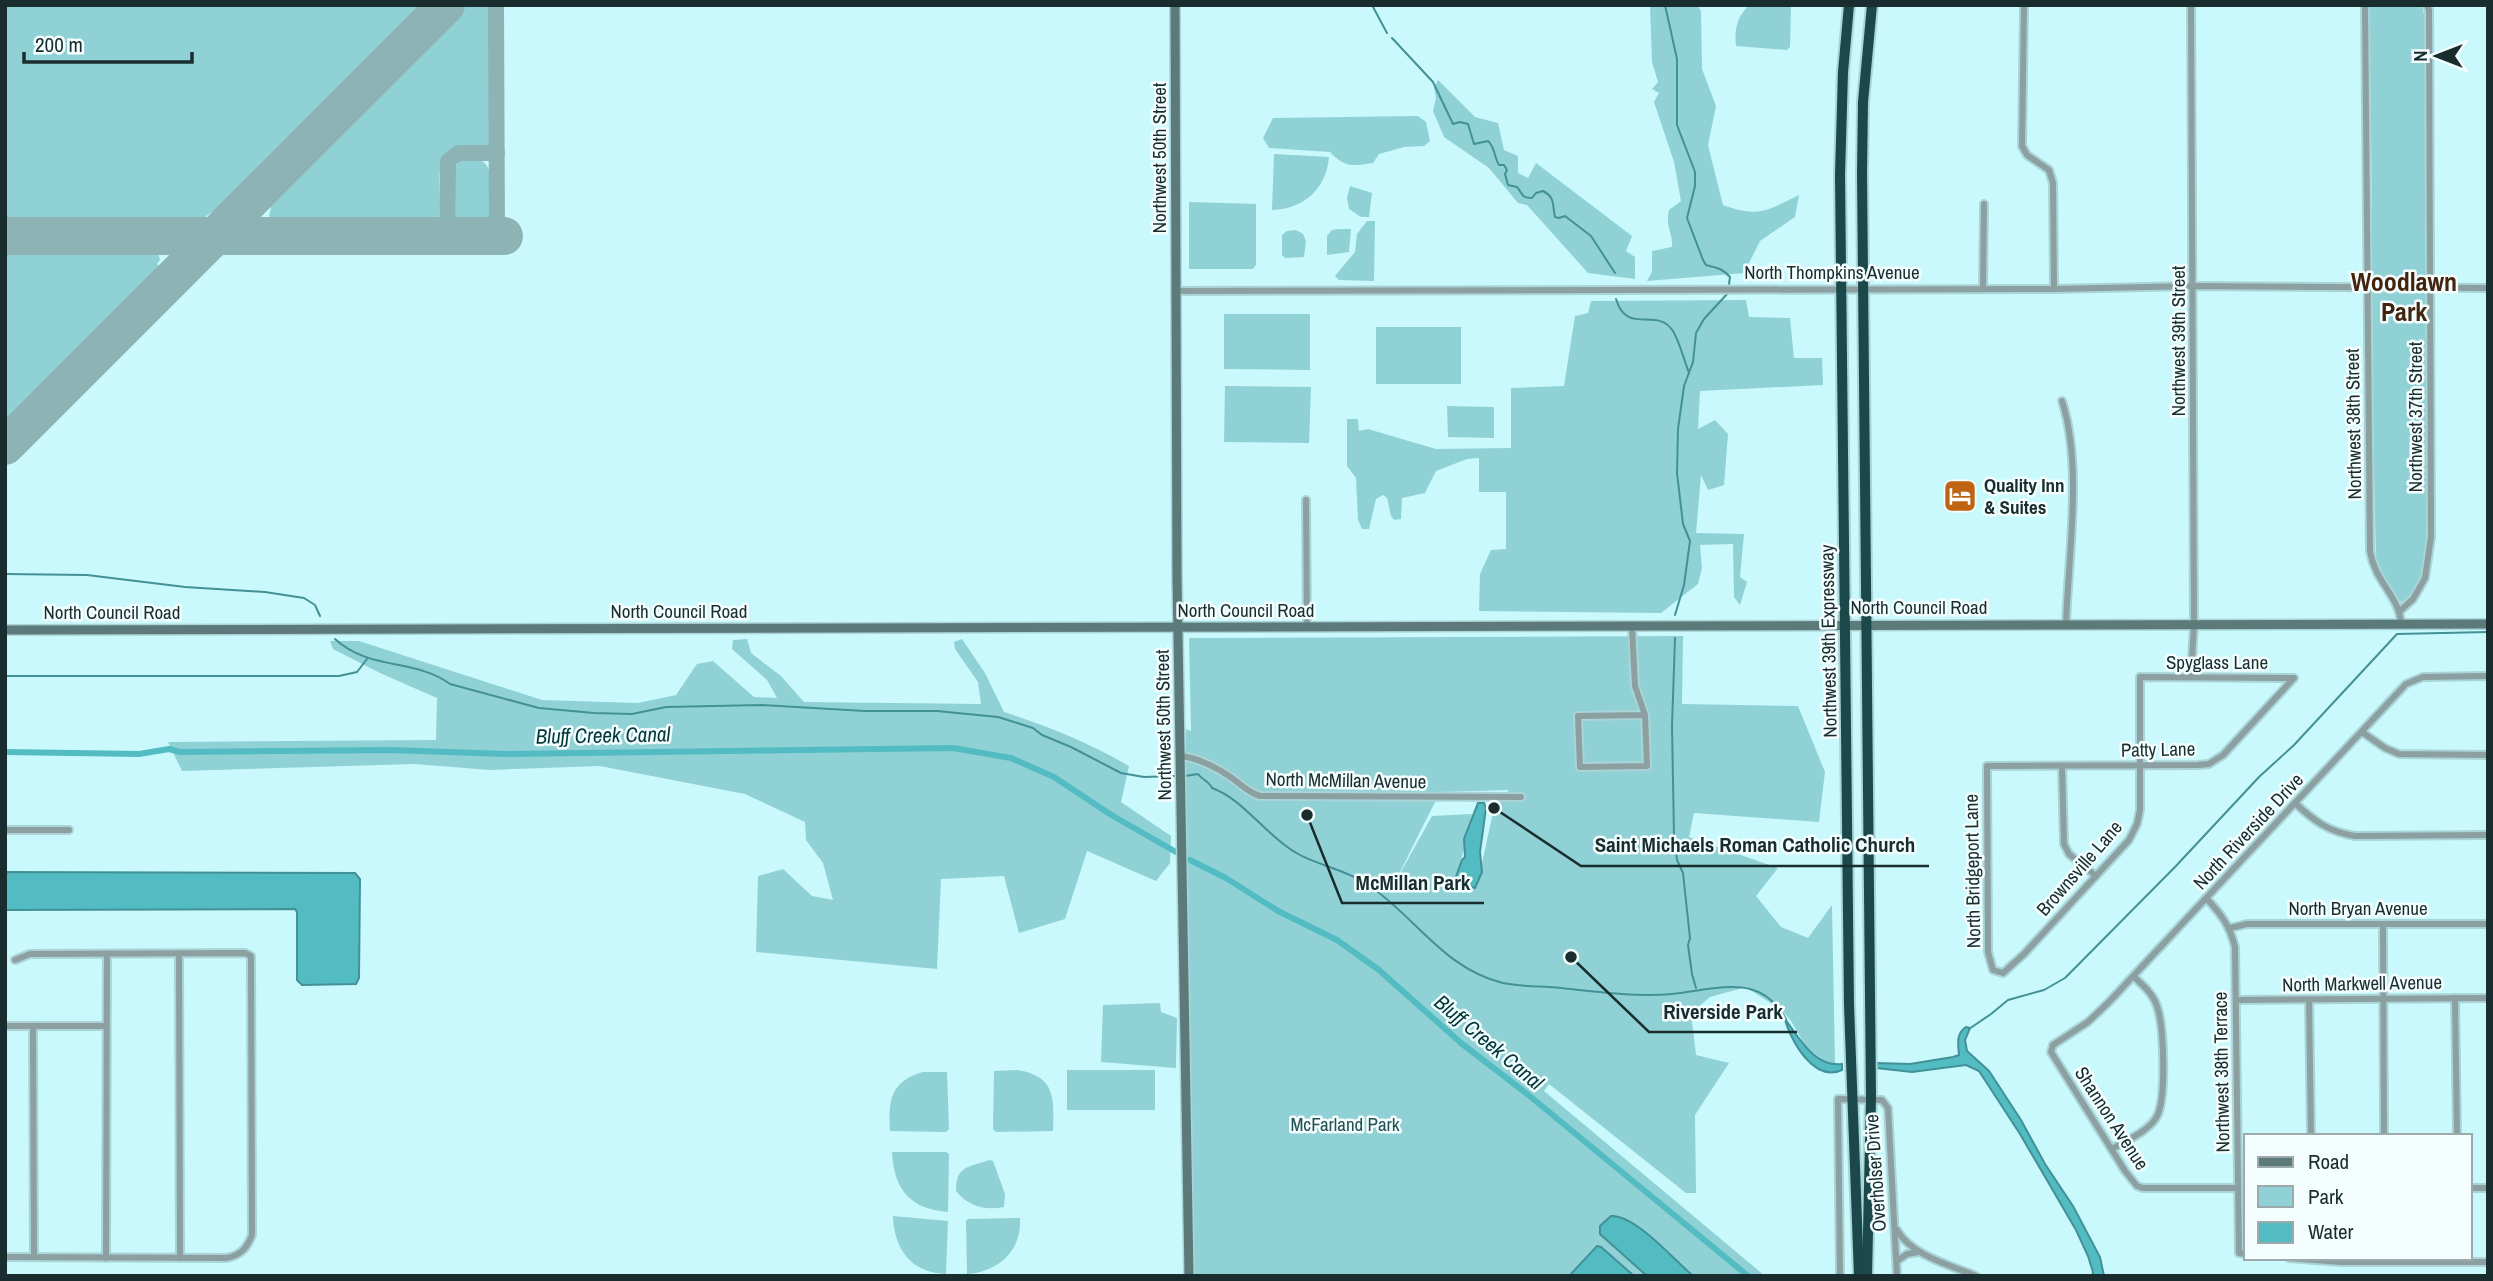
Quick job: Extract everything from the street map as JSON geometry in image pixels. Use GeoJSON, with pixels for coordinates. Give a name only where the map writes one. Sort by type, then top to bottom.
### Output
{"type":"FeatureCollection","features":[{"type":"Feature","properties":{"kind":"highway","name":"Northwest 39th Expressway"},"geometry":{"type":"LineString","coordinates":[[1849,5],[1842,102],[1841,288],[1852,1098],[1859,1276]]}},
{"type":"Feature","properties":{"kind":"highway","name":"Northwest 39th Expressway"},"geometry":{"type":"LineString","coordinates":[[1867,1276],[1871,1098],[1862,289],[1863,102],[1872,5]]}},
{"type":"Feature","properties":{"kind":"highway"},"geometry":{"type":"LineString","coordinates":[[1842,102],[1863,102]]}},
{"type":"Feature","properties":{"kind":"main road","name":"Northwest 50th Street"},"geometry":{"type":"LineString","coordinates":[[1175,5],[1178,628],[1188,1276]]}},
{"type":"Feature","properties":{"kind":"main road","name":"North Council Road"},"geometry":{"type":"LineString","coordinates":[[5,630],[2488,624]]}},
{"type":"Feature","properties":{"kind":"street"},"geometry":{"type":"LineString","coordinates":[[2024,5],[2022,146],[2027,155],[2049,170],[2053,183],[2054,289]]}},
{"type":"Feature","properties":{"kind":"street","name":"Northwest 39th Street"},"geometry":{"type":"LineString","coordinates":[[2191,5],[2194,625],[2191,677]]}},
{"type":"Feature","properties":{"kind":"street","name":"Northwest 38th Street"},"geometry":{"type":"LineString","coordinates":[[2365,5],[2370,551],[2372,566],[2401,610]]}},
{"type":"Feature","properties":{"kind":"street","name":"Northwest 37th Street"},"geometry":{"type":"LineString","coordinates":[[2401,610],[2413,599],[2425,578],[2431,537],[2427,5]]}},
{"type":"Feature","properties":{"kind":"street"},"geometry":{"type":"LineString","coordinates":[[1983,289],[1984,204]]}},
{"type":"Feature","properties":{"kind":"street","name":"North Thompkins Avenue"},"geometry":{"type":"LineString","coordinates":[[1177,291],[2054,289],[2193,286],[2488,288]]}},
{"type":"Feature","properties":{"kind":"street"},"geometry":{"type":"LineString","coordinates":[[2062,401],[2068,419],[2072,450],[2071,552],[2066,625]]}},
{"type":"Feature","properties":{"kind":"street"},"geometry":{"type":"LineString","coordinates":[[1306,500],[1307,627]]}},
{"type":"Feature","properties":{"kind":"street"},"geometry":{"type":"LineString","coordinates":[[2401,610],[2401,624]]}},
{"type":"Feature","properties":{"kind":"street"},"geometry":{"type":"LineString","coordinates":[[1632,626],[1636,687],[1645,715],[1647,766],[1580,767],[1578,716],[1645,715]]}},
{"type":"Feature","properties":{"kind":"street","name":"North Riverside Drive"},"geometry":{"type":"LineString","coordinates":[[2051,1052],[2053,1045],[2088,1021],[2134,977],[2406,684],[2423,677],[2488,676]]}},
{"type":"Feature","properties":{"kind":"street","name":"Spyglass Lane"},"geometry":{"type":"LineString","coordinates":[[2140,677],[2294,678]]}},
{"type":"Feature","properties":{"kind":"street","name":"Brownsville Lane"},"geometry":{"type":"LineString","coordinates":[[1997,973],[2003,973],[2010,968],[2129,840],[2137,824],[2141,804],[2140,677]]}},
{"type":"Feature","properties":{"kind":"street","name":"Patty Lane"},"geometry":{"type":"LineString","coordinates":[[1987,766],[2209,764],[2223,755],[2294,678]]}},
{"type":"Feature","properties":{"kind":"street"},"geometry":{"type":"LineString","coordinates":[[2362,732],[2399,754],[2488,755]]}},
{"type":"Feature","properties":{"kind":"street","name":"North McMillan Avenue"},"geometry":{"type":"LineString","coordinates":[[1181,756],[1222,772],[1249,792],[1260,796],[1521,797]]}},
{"type":"Feature","properties":{"kind":"street","name":"North Bridgeport Lane"},"geometry":{"type":"LineString","coordinates":[[1987,766],[1988,952],[1993,970],[1997,973]]}},
{"type":"Feature","properties":{"kind":"street"},"geometry":{"type":"LineString","coordinates":[[2062,766],[2064,844],[2069,854],[2096,876]]}},
{"type":"Feature","properties":{"kind":"street"},"geometry":{"type":"LineString","coordinates":[[2295,803],[2323,827],[2339,834],[2488,835]]}},
{"type":"Feature","properties":{"kind":"street"},"geometry":{"type":"LineString","coordinates":[[5,830],[69,830]]}},
{"type":"Feature","properties":{"kind":"street","name":"Northwest 38th Terrace"},"geometry":{"type":"LineString","coordinates":[[2207,899],[2230,928],[2235,947],[2238,1188],[2243,1254]]}},
{"type":"Feature","properties":{"kind":"street","name":"North Bryan Avenue"},"geometry":{"type":"LineString","coordinates":[[2230,928],[2248,924],[2488,924]]}},
{"type":"Feature","properties":{"kind":"street"},"geometry":{"type":"LineString","coordinates":[[2383,924],[2384,1134]]}},
{"type":"Feature","properties":{"kind":"street"},"geometry":{"type":"LineString","coordinates":[[5,1257],[235,1257],[245,1249],[252,1235],[251,956],[245,953],[30,954],[15,960]]}},
{"type":"Feature","properties":{"kind":"street"},"geometry":{"type":"LineString","coordinates":[[106,1258],[107,954]]}},
{"type":"Feature","properties":{"kind":"street"},"geometry":{"type":"LineString","coordinates":[[179,954],[180,1258]]}},
{"type":"Feature","properties":{"kind":"street"},"geometry":{"type":"LineString","coordinates":[[2112,1149],[2154,1122],[2162,1105],[2158,1009],[2154,997],[2134,977]]}},
{"type":"Feature","properties":{"kind":"street"},"geometry":{"type":"LineString","coordinates":[[2455,998],[2457,1134]]}},
{"type":"Feature","properties":{"kind":"street","name":"North Markwell Avenue"},"geometry":{"type":"LineString","coordinates":[[2236,1000],[2488,998]]}},
{"type":"Feature","properties":{"kind":"street"},"geometry":{"type":"LineString","coordinates":[[2309,1000],[2311,1134]]}},
{"type":"Feature","properties":{"kind":"street"},"geometry":{"type":"LineString","coordinates":[[5,1026],[106,1026]]}},
{"type":"Feature","properties":{"kind":"street"},"geometry":{"type":"LineString","coordinates":[[33,1026],[34,1257]]}},
{"type":"Feature","properties":{"kind":"street","name":"Shannon Avenue"},"geometry":{"type":"LineString","coordinates":[[2051,1052],[2130,1179],[2143,1188],[2238,1188]]}},
{"type":"Feature","properties":{"kind":"street"},"geometry":{"type":"LineString","coordinates":[[1840,1276],[1838,1099],[1852,1098]]}},
{"type":"Feature","properties":{"kind":"street","name":"Overholser Drive"},"geometry":{"type":"LineString","coordinates":[[1852,1098],[1882,1100],[1888,1108],[1897,1276]]}},
{"type":"Feature","properties":{"kind":"street"},"geometry":{"type":"LineString","coordinates":[[1895,1228],[1905,1241],[1920,1252],[1976,1276]]}},
{"type":"Feature","properties":{"kind":"street"},"geometry":{"type":"LineString","coordinates":[[1896,1263],[1907,1254],[1920,1252]]}},
{"type":"Feature","properties":{"kind":"street"},"geometry":{"type":"LineString","coordinates":[[2371,1260],[2488,1262]]}},
{"type":"Feature","properties":{"kind":"green space"},"geometry":{"type":"Polygon","coordinates":[[[5,5],[428,5],[217,216],[212,212],[195,224],[176,227],[5,227],[5,5]]]}},
{"type":"Feature","properties":{"kind":"green space"},"geometry":{"type":"Polygon","coordinates":[[[464,5],[490,6],[490,147],[457,147],[448,151],[443,158],[437,222],[428,227],[279,227],[269,216],[271,208],[267,203],[464,5]]]}},
{"type":"Feature","properties":{"kind":"green space"},"geometry":{"type":"Polygon","coordinates":[[[1650,5],[1697,5],[1701,11],[1702,69],[1716,106],[1708,145],[1723,205],[1745,211],[1762,211],[1799,195],[1795,217],[1760,241],[1744,273],[1647,281],[1652,272],[1652,251],[1672,247],[1669,210],[1681,201],[1674,162],[1654,102],[1659,93],[1652,89],[1658,82],[1652,62],[1650,5]]]}},
{"type":"Feature","properties":{"kind":"green space"},"geometry":{"type":"Polygon","coordinates":[[[1749,5],[1791,5],[1790,47],[1787,50],[1736,46],[1737,24],[1749,5]]]}},
{"type":"Feature","properties":{"kind":"green space"},"geometry":{"type":"Polygon","coordinates":[[[2369,5],[2422,5],[2426,24],[2430,527],[2420,583],[2410,598],[2400,602],[2379,572],[2376,561],[2370,291],[2372,200],[2369,5]]]}},
{"type":"Feature","properties":{"kind":"green space"},"geometry":{"type":"Polygon","coordinates":[[[1438,80],[1475,117],[1498,123],[1504,150],[1518,156],[1518,173],[1528,178],[1536,163],[1632,236],[1626,251],[1635,257],[1635,279],[1588,273],[1527,205],[1518,203],[1489,168],[1444,137],[1433,111],[1436,98],[1434,88],[1438,80]]]}},
{"type":"Feature","properties":{"kind":"green space"},"geometry":{"type":"Polygon","coordinates":[[[1418,116],[1426,122],[1430,141],[1424,146],[1404,147],[1379,154],[1373,163],[1366,164],[1345,163],[1330,152],[1269,148],[1263,138],[1273,118],[1418,116]]]}},
{"type":"Feature","properties":{"kind":"green space"},"geometry":{"type":"Polygon","coordinates":[[[1274,154],[1329,157],[1323,179],[1311,195],[1294,206],[1272,210],[1274,154]]]}},
{"type":"Feature","properties":{"kind":"green space"},"geometry":{"type":"Polygon","coordinates":[[[478,159],[484,163],[491,176],[491,218],[481,227],[453,227],[453,169],[461,160],[478,159]]]}},
{"type":"Feature","properties":{"kind":"green space"},"geometry":{"type":"Polygon","coordinates":[[[1350,186],[1372,193],[1369,217],[1361,217],[1349,209],[1347,198],[1350,186]]]}},
{"type":"Feature","properties":{"kind":"green space"},"geometry":{"type":"Polygon","coordinates":[[[1189,202],[1256,204],[1256,265],[1253,269],[1189,269],[1189,202]]]}},
{"type":"Feature","properties":{"kind":"green space"},"geometry":{"type":"Polygon","coordinates":[[[1367,221],[1375,221],[1374,281],[1339,280],[1335,276],[1355,252],[1357,234],[1367,221]]]}},
{"type":"Feature","properties":{"kind":"green space"},"geometry":{"type":"Polygon","coordinates":[[[1351,229],[1349,252],[1327,255],[1327,236],[1332,230],[1351,229]]]}},
{"type":"Feature","properties":{"kind":"green space"},"geometry":{"type":"Polygon","coordinates":[[[1296,230],[1303,234],[1306,241],[1304,257],[1285,258],[1282,255],[1282,235],[1296,230]]]}},
{"type":"Feature","properties":{"kind":"green space"},"geometry":{"type":"Polygon","coordinates":[[[5,246],[149,246],[158,252],[160,260],[157,264],[163,271],[5,428],[5,246]]]}},
{"type":"Feature","properties":{"kind":"green space"},"geometry":{"type":"Polygon","coordinates":[[[1746,300],[1749,317],[1790,318],[1794,358],[1822,358],[1823,385],[1700,391],[1698,429],[1715,420],[1728,434],[1724,485],[1708,490],[1701,475],[1696,533],[1744,534],[1740,577],[1747,582],[1740,605],[1734,597],[1733,544],[1700,545],[1702,568],[1698,584],[1661,613],[1479,611],[1480,574],[1491,550],[1506,549],[1506,492],[1479,492],[1479,458],[1467,459],[1436,471],[1425,493],[1402,498],[1401,519],[1394,520],[1391,516],[1387,498],[1383,495],[1376,499],[1369,529],[1362,529],[1358,520],[1356,478],[1347,466],[1347,419],[1358,419],[1359,431],[1368,429],[1436,449],[1511,448],[1511,388],[1564,386],[1575,316],[1588,313],[1591,301],[1746,300]]]}},
{"type":"Feature","properties":{"kind":"green space"},"geometry":{"type":"Polygon","coordinates":[[[1224,314],[1310,314],[1310,370],[1224,369],[1224,314]]]}},
{"type":"Feature","properties":{"kind":"green space"},"geometry":{"type":"Polygon","coordinates":[[[1376,327],[1461,327],[1461,384],[1376,384],[1376,327]]]}},
{"type":"Feature","properties":{"kind":"green space"},"geometry":{"type":"Polygon","coordinates":[[[1225,386],[1311,387],[1309,443],[1224,442],[1225,386]]]}},
{"type":"Feature","properties":{"kind":"green space"},"geometry":{"type":"Polygon","coordinates":[[[1447,406],[1494,407],[1494,438],[1448,437],[1447,406]]]}},
{"type":"Feature","properties":{"kind":"green space","name":"McFarland Park"},"geometry":{"type":"Polygon","coordinates":[[[1683,636],[1682,704],[1798,706],[1825,772],[1819,822],[1694,813],[1689,837],[1778,868],[1756,896],[1781,927],[1808,938],[1832,905],[1835,1063],[1826,1064],[1819,1061],[1806,1047],[1787,1016],[1746,987],[1710,997],[1691,1013],[1696,1055],[1729,1063],[1695,1115],[1696,1193],[1686,1193],[1549,1084],[1544,1091],[1765,1276],[1194,1276],[1186,838],[1186,729],[1191,731],[1189,638],[1683,636]],[[1509,790],[1440,792],[1393,886],[1432,816],[1472,814],[1459,869],[1477,886],[1494,808],[1509,790]]]}},
{"type":"Feature","properties":{"kind":"green space"},"geometry":{"type":"Polygon","coordinates":[[[747,639],[751,653],[781,676],[804,702],[981,704],[978,682],[955,649],[954,642],[962,639],[985,673],[1004,712],[1068,736],[1129,766],[1121,802],[1171,836],[1170,863],[1156,881],[1087,851],[1065,919],[1019,933],[1004,876],[941,879],[937,969],[756,952],[758,876],[783,869],[812,896],[833,900],[823,863],[806,840],[805,822],[745,794],[600,766],[490,770],[414,764],[182,771],[168,742],[436,740],[437,698],[333,649],[330,641],[359,641],[542,700],[638,703],[676,695],[697,664],[713,661],[754,697],[777,698],[767,680],[732,649],[733,640],[747,639]]]}},
{"type":"Feature","properties":{"kind":"green space"},"geometry":{"type":"Polygon","coordinates":[[[1160,1003],[1161,1012],[1177,1018],[1176,1068],[1101,1062],[1103,1005],[1160,1003]]]}},
{"type":"Feature","properties":{"kind":"green space"},"geometry":{"type":"Polygon","coordinates":[[[1017,1070],[1039,1077],[1046,1083],[1052,1099],[1053,1131],[996,1132],[993,1129],[994,1071],[1017,1070]]]}},
{"type":"Feature","properties":{"kind":"green space"},"geometry":{"type":"Polygon","coordinates":[[[1067,1070],[1155,1070],[1155,1110],[1067,1110],[1067,1070]]]}},
{"type":"Feature","properties":{"kind":"green space"},"geometry":{"type":"Polygon","coordinates":[[[923,1072],[947,1072],[949,1129],[946,1132],[890,1131],[893,1094],[904,1081],[923,1072]]]}},
{"type":"Feature","properties":{"kind":"green space"},"geometry":{"type":"Polygon","coordinates":[[[892,1152],[949,1154],[948,1212],[923,1207],[906,1195],[896,1177],[892,1152]]]}},
{"type":"Feature","properties":{"kind":"green space"},"geometry":{"type":"Polygon","coordinates":[[[993,1161],[1005,1194],[1004,1207],[977,1206],[956,1191],[961,1172],[969,1166],[993,1161]]]}},
{"type":"Feature","properties":{"kind":"green space"},"geometry":{"type":"Polygon","coordinates":[[[893,1216],[948,1221],[946,1274],[923,1269],[907,1257],[897,1239],[893,1216]]]}},
{"type":"Feature","properties":{"kind":"green space"},"geometry":{"type":"Polygon","coordinates":[[[1020,1218],[1017,1240],[1006,1258],[989,1269],[967,1274],[966,1221],[1020,1218]]]}},
{"type":"Feature","properties":{"kind":"water"},"geometry":{"type":"Polygon","coordinates":[[[1478,803],[1484,803],[1486,808],[1480,852],[1482,872],[1475,888],[1454,882],[1465,857],[1464,839],[1478,803]]]}},
{"type":"Feature","properties":{"kind":"water"},"geometry":{"type":"Polygon","coordinates":[[[5,872],[355,873],[360,879],[359,978],[356,984],[302,985],[297,980],[295,909],[5,910],[5,872]]]}},
{"type":"Feature","properties":{"kind":"water"},"geometry":{"type":"Polygon","coordinates":[[[1785,1019],[1809,1050],[1823,1061],[1842,1064],[1842,1070],[1832,1072],[1813,1065],[1798,1048],[1785,1019]]]}},
{"type":"Feature","properties":{"kind":"water"},"geometry":{"type":"Polygon","coordinates":[[[1966,1027],[1970,1028],[1965,1040],[1967,1051],[1989,1071],[2021,1120],[2045,1164],[2073,1206],[2100,1257],[2104,1276],[2092,1276],[2088,1256],[2076,1230],[2020,1134],[1979,1071],[1966,1065],[1912,1072],[1877,1068],[1877,1063],[1910,1064],[1959,1055],[1959,1036],[1966,1027]]]}},
{"type":"Feature","properties":{"kind":"water"},"geometry":{"type":"Polygon","coordinates":[[[1611,1216],[1621,1218],[1643,1230],[1693,1276],[1647,1276],[1600,1234],[1600,1226],[1611,1216]]]}},
{"type":"Feature","properties":{"kind":"water"},"geometry":{"type":"Polygon","coordinates":[[[1597,1246],[1601,1247],[1634,1276],[1569,1276],[1597,1246]]]}},
{"type":"Feature","properties":{"kind":"waterway"},"geometry":{"type":"LineString","coordinates":[[1372,5],[1387,33]]}},
{"type":"Feature","properties":{"kind":"waterway"},"geometry":{"type":"LineString","coordinates":[[1665,5],[1677,59],[1677,125],[1695,172],[1695,186],[1687,218],[1706,265],[1724,272],[1730,277],[1729,284]]}},
{"type":"Feature","properties":{"kind":"waterway"},"geometry":{"type":"LineString","coordinates":[[1392,38],[1433,82],[1453,124],[1468,124],[1474,144],[1488,141],[1490,143],[1499,165],[1504,165],[1507,170],[1505,174],[1508,185],[1517,187],[1526,197],[1532,198],[1543,191],[1550,196],[1555,217],[1565,216],[1591,236],[1615,273]]}},
{"type":"Feature","properties":{"kind":"waterway"},"geometry":{"type":"LineString","coordinates":[[1675,615],[1684,585],[1690,541],[1683,524],[1677,473],[1678,429],[1684,386],[1693,362],[1696,333],[1704,319],[1728,293]]}},
{"type":"Feature","properties":{"kind":"waterway"},"geometry":{"type":"LineString","coordinates":[[1616,299],[1627,316],[1659,321],[1673,331],[1689,373]]}},
{"type":"Feature","properties":{"kind":"waterway"},"geometry":{"type":"LineString","coordinates":[[5,574],[87,575],[185,587],[265,592],[304,598],[315,605],[320,616]]}},
{"type":"Feature","properties":{"kind":"waterway"},"geometry":{"type":"LineString","coordinates":[[1969,1029],[2008,1000],[2044,990],[2065,978],[2259,777],[2294,745],[2397,634],[2488,632]]}},
{"type":"Feature","properties":{"kind":"waterway"},"geometry":{"type":"LineString","coordinates":[[1675,638],[1672,726],[1674,836],[1677,860],[1683,873],[1690,938],[1688,945],[1696,988]]}},
{"type":"Feature","properties":{"kind":"waterway"},"geometry":{"type":"LineString","coordinates":[[335,639],[363,656],[422,670],[450,684],[539,708],[632,714],[666,707],[761,705],[865,711],[937,711],[998,717],[1033,728],[1042,735],[1121,773],[1144,777],[1175,776]]}},
{"type":"Feature","properties":{"kind":"waterway"},"geometry":{"type":"LineString","coordinates":[[5,676],[339,676],[357,672],[367,659]]}},
{"type":"Feature","properties":{"kind":"waterway","name":"Bluff Creek Canal"},"geometry":{"type":"LineString","coordinates":[[5,752],[139,754],[169,749],[180,752],[391,750],[506,754],[953,748],[1011,758],[1054,777],[1113,816],[1176,852]]}},
{"type":"Feature","properties":{"kind":"waterway"},"geometry":{"type":"LineString","coordinates":[[1185,776],[1198,774],[1212,788],[1232,799],[1295,852],[1367,884],[1447,954],[1482,976],[1517,985],[1630,994],[1658,995],[1741,987],[1766,997],[1786,1019]]}},
{"type":"Feature","properties":{"kind":"waterway","name":"Bluff Creek Canal"},"geometry":{"type":"LineString","coordinates":[[1190,860],[1226,878],[1278,911],[1337,940],[1379,970],[1461,1043],[1526,1093],[1748,1276]]}},
{"type":"Feature","properties":{"kind":"taxiway"},"geometry":{"type":"LineString","coordinates":[[496,5],[497,236]]}},
{"type":"Feature","properties":{"kind":"taxiway"},"geometry":{"type":"LineString","coordinates":[[447,237],[448,161],[458,153],[497,153]]}},
{"type":"Feature","properties":{"kind":"runway"},"geometry":{"type":"LineString","coordinates":[[5,446],[446,5]]}},
{"type":"Feature","properties":{"kind":"runway"},"geometry":{"type":"LineString","coordinates":[[5,236],[504,236]]}},
{"type":"Feature","properties":{"kind":"place","name":"Quality Inn & Suites"},"geometry":{"type":"Point","coordinates":[1960,496]}},
{"type":"Feature","properties":{"kind":"place","name":"Saint Michaels Roman Catholic Church"},"geometry":{"type":"Point","coordinates":[1494,808]}},
{"type":"Feature","properties":{"kind":"place","name":"McMillan Park"},"geometry":{"type":"Point","coordinates":[1307,815]}},
{"type":"Feature","properties":{"kind":"place","name":"Riverside Park"},"geometry":{"type":"Point","coordinates":[1571,957]}},
{"type":"Feature","properties":{"kind":"district","name":"Woodlawn Park"},"geometry":{"type":"Point","coordinates":[2404,296]}}]}
